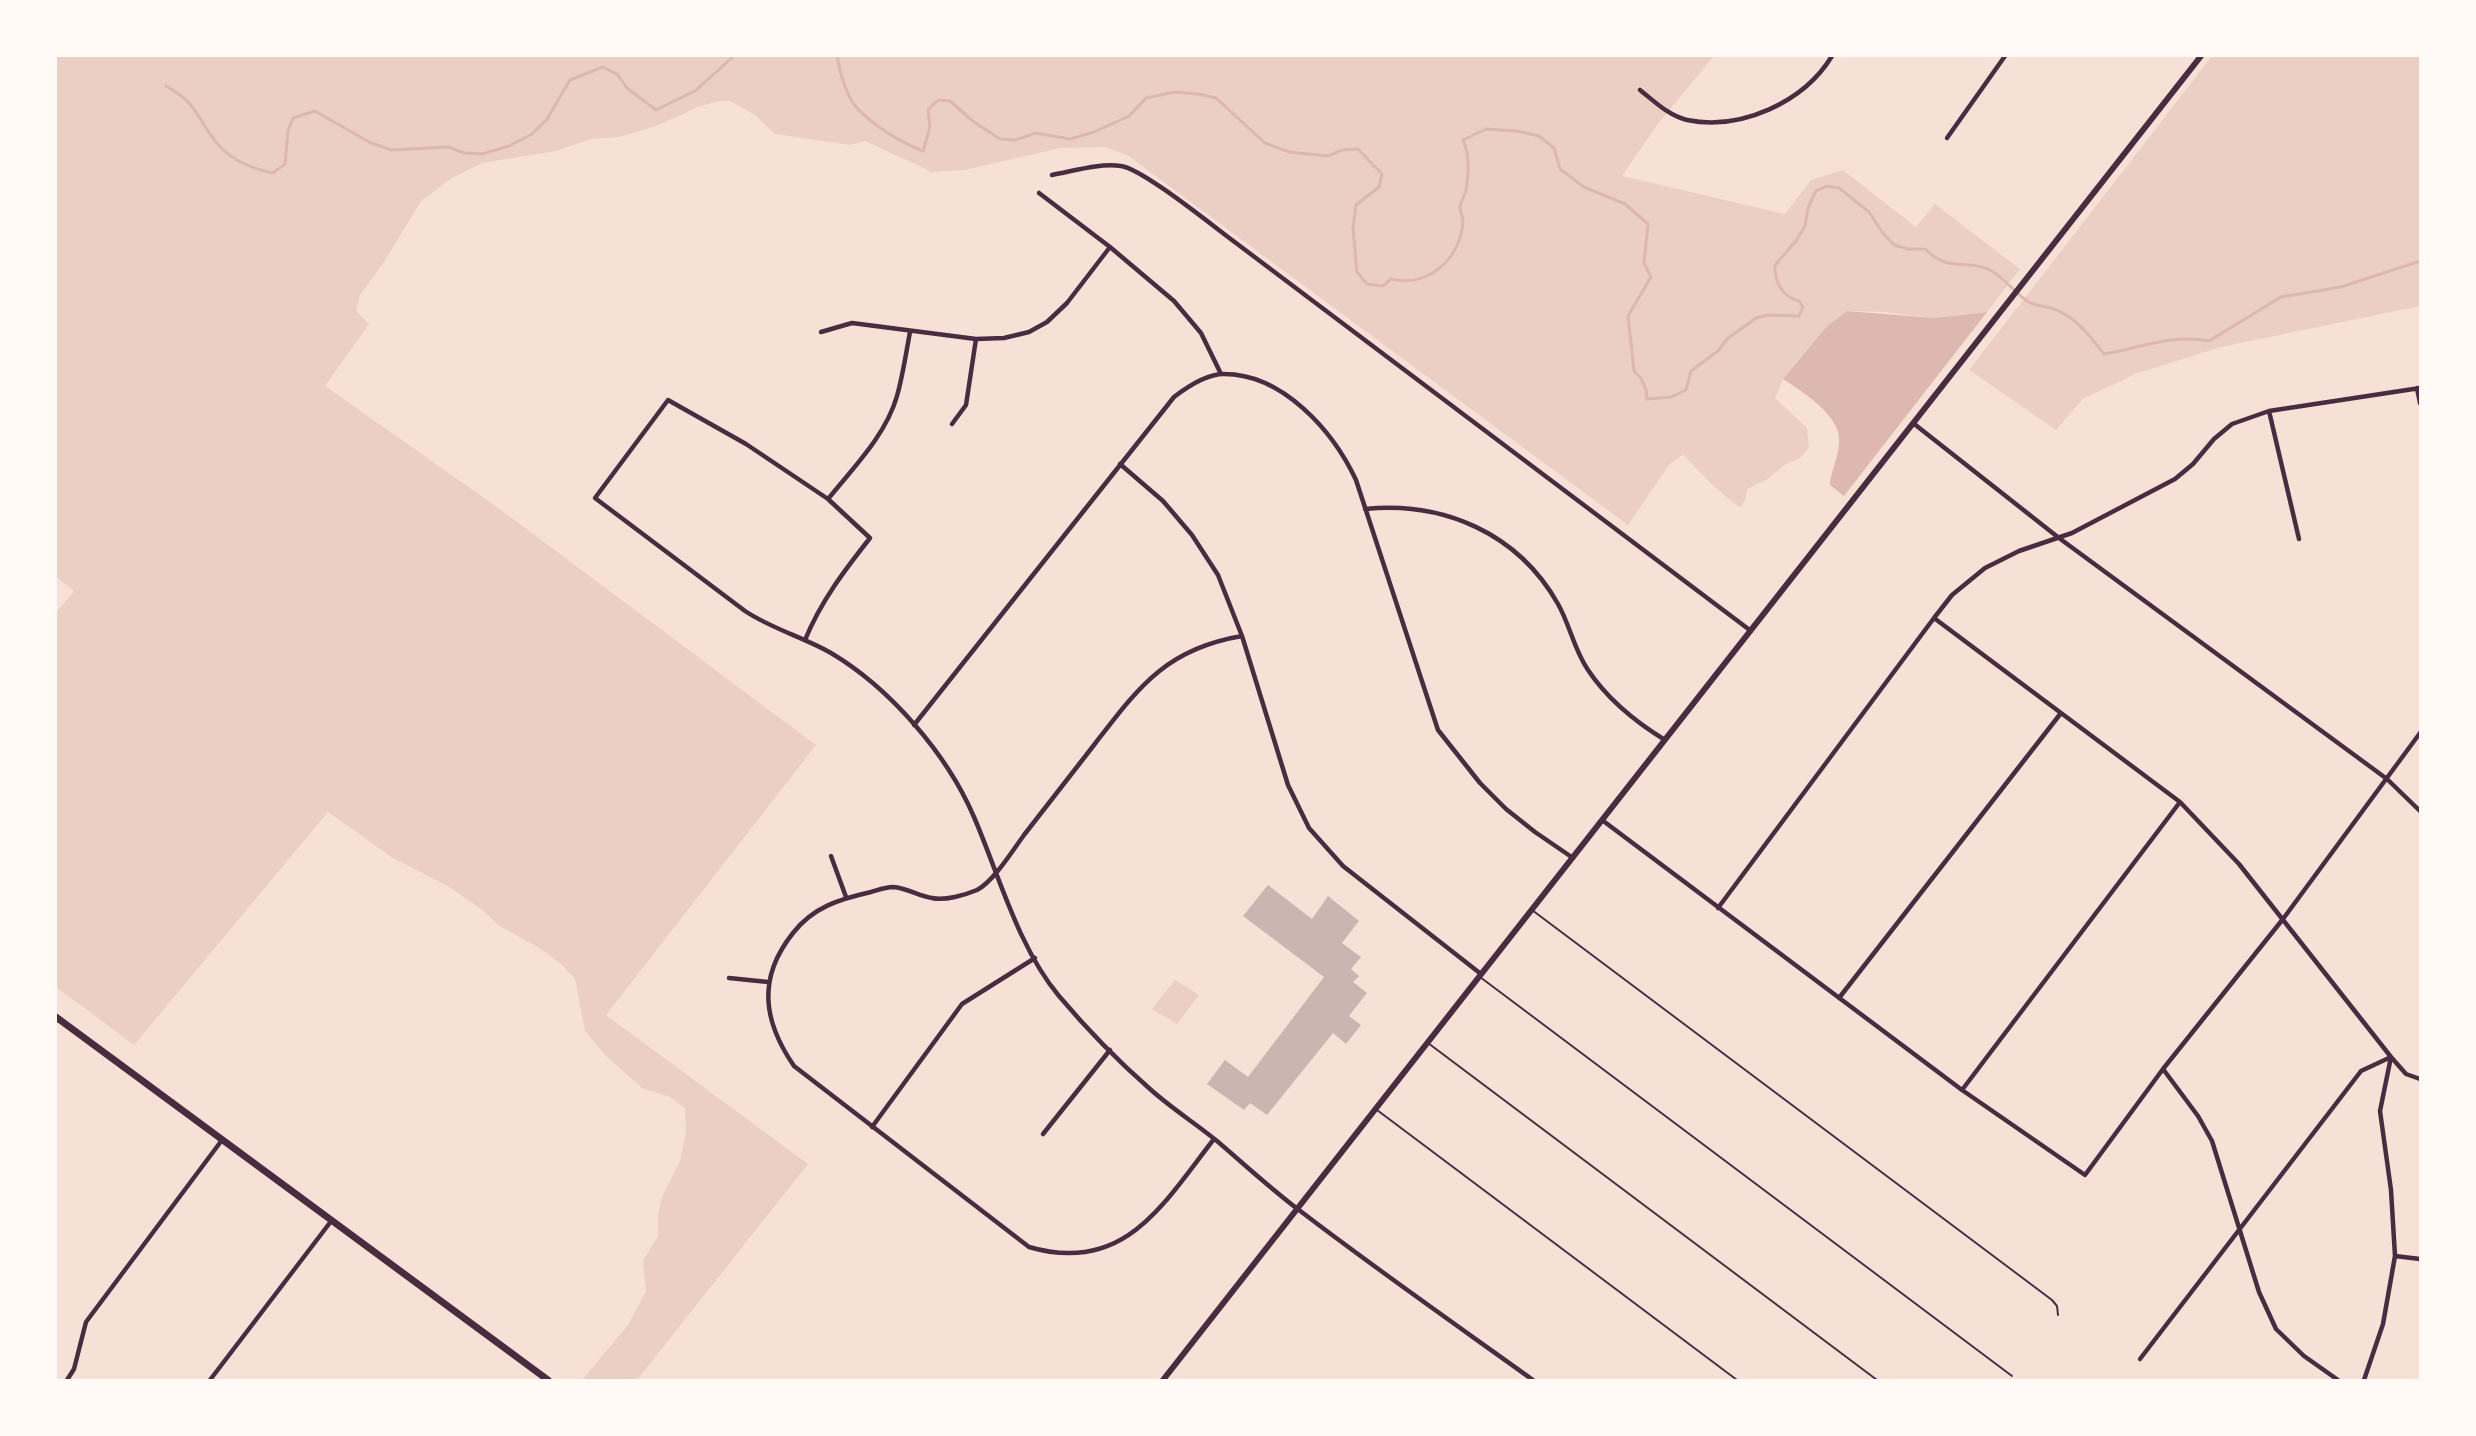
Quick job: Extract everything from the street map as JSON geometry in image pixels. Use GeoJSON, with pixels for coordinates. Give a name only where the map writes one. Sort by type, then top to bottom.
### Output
{"type":"FeatureCollection","features":[{"type":"Feature","properties":{"kind":"main road"},"geometry":{"type":"LineString","coordinates":[[56,1017],[548,1380]]}},
{"type":"Feature","properties":{"kind":"street"},"geometry":{"type":"LineString","coordinates":[[1640,90],[1667,111],[1685,120],[1728,121],[1751,116],[1788,100],[1817,75],[1832,56]]}},
{"type":"Feature","properties":{"kind":"street"},"geometry":{"type":"LineString","coordinates":[[1947,138],[2005,56]]}},
{"type":"Feature","properties":{"kind":"street"},"geometry":{"type":"LineString","coordinates":[[1163,1380],[2201,56]]}},
{"type":"Feature","properties":{"kind":"street"},"geometry":{"type":"LineString","coordinates":[[1052,175],[1108,166],[1123,166],[1149,180],[1752,631]]}},
{"type":"Feature","properties":{"kind":"street"},"geometry":{"type":"LineString","coordinates":[[1039,193],[1110,247],[1165,293],[1201,333],[1221,374]]}},
{"type":"Feature","properties":{"kind":"street"},"geometry":{"type":"LineString","coordinates":[[821,332],[852,323],[976,339],[1005,338],[1029,332],[1047,322],[1067,303],[1110,247]]}},
{"type":"Feature","properties":{"kind":"street"},"geometry":{"type":"LineString","coordinates":[[828,499],[868,450],[888,416],[897,397],[910,332]]}},
{"type":"Feature","properties":{"kind":"street"},"geometry":{"type":"LineString","coordinates":[[952,424],[966,405],[976,339]]}},
{"type":"Feature","properties":{"kind":"street"},"geometry":{"type":"LineString","coordinates":[[914,725],[1174,397],[1191,384],[1221,374],[1241,376],[1281,393],[1315,419],[1345,458],[1356,480],[1438,730],[1479,783],[1535,832],[1573,858]]}},
{"type":"Feature","properties":{"kind":"street"},"geometry":{"type":"LineString","coordinates":[[1718,908],[1952,595],[1985,568],[2019,551],[2072,533],[2175,479],[2232,424],[2269,411],[2419,388],[2421,403]]}},
{"type":"Feature","properties":{"kind":"street"},"geometry":{"type":"LineString","coordinates":[[805,640],[820,606],[833,585],[870,538],[828,499],[746,444],[668,400],[595,498],[745,612],[766,625],[805,640],[844,661],[870,680],[914,725],[941,760],[969,807],[994,873],[1035,958],[1058,994],[1110,1050],[1149,1089],[1214,1139],[1298,1209],[1533,1380]]}},
{"type":"Feature","properties":{"kind":"street"},"geometry":{"type":"LineString","coordinates":[[2269,411],[2299,539]]}},
{"type":"Feature","properties":{"kind":"street"},"geometry":{"type":"LineString","coordinates":[[1913,423],[2059,538],[2387,779],[2421,811]]}},
{"type":"Feature","properties":{"kind":"street"},"geometry":{"type":"LineString","coordinates":[[1120,464],[1163,501],[1192,535],[1218,575],[1242,636],[1288,786],[1310,828],[1343,866],[1480,976]]}},
{"type":"Feature","properties":{"kind":"street"},"geometry":{"type":"LineString","coordinates":[[1365,509],[1407,507],[1452,516],[1496,537],[1514,551],[1545,584],[1566,621],[1575,649],[1603,691],[1637,722],[1665,740]]}},
{"type":"Feature","properties":{"kind":"street"},"geometry":{"type":"LineString","coordinates":[[1934,618],[2180,802],[2239,864],[2391,1057],[2406,1074],[2421,1079]]}},
{"type":"Feature","properties":{"kind":"street"},"geometry":{"type":"LineString","coordinates":[[1214,1139],[1158,1211],[1135,1232],[1122,1240],[1093,1250],[1061,1254],[1029,1247],[794,1066],[779,1044],[773,1029],[769,1012],[768,982],[774,963],[793,932],[816,910],[846,897],[891,887],[934,899],[978,890],[994,873],[1136,690],[1160,669],[1188,652],[1242,636]]}},
{"type":"Feature","properties":{"kind":"street"},"geometry":{"type":"LineString","coordinates":[[1839,998],[2061,713]]}},
{"type":"Feature","properties":{"kind":"street"},"geometry":{"type":"LineString","coordinates":[[1602,820],[1962,1090],[2085,1175],[2163,1069],[2283,919],[2421,733]]}},
{"type":"Feature","properties":{"kind":"street"},"geometry":{"type":"LineString","coordinates":[[1962,1090],[2180,802]]}},
{"type":"Feature","properties":{"kind":"street"},"geometry":{"type":"LineString","coordinates":[[831,856],[846,897]]}},
{"type":"Feature","properties":{"kind":"street"},"geometry":{"type":"LineString","coordinates":[[872,1126],[962,1004],[1035,958]]}},
{"type":"Feature","properties":{"kind":"street"},"geometry":{"type":"LineString","coordinates":[[729,978],[768,982]]}},
{"type":"Feature","properties":{"kind":"street"},"geometry":{"type":"LineString","coordinates":[[1043,1134],[1110,1050]]}},
{"type":"Feature","properties":{"kind":"street"},"geometry":{"type":"LineString","coordinates":[[2140,1359],[2361,1071],[2391,1057]]}},
{"type":"Feature","properties":{"kind":"street"},"geometry":{"type":"LineString","coordinates":[[2364,1380],[2383,1324],[2396,1256],[2391,1190],[2380,1111],[2391,1057]]}},
{"type":"Feature","properties":{"kind":"street"},"geometry":{"type":"LineString","coordinates":[[2163,1069],[2198,1116],[2212,1141],[2217,1164],[2241,1230],[2262,1301],[2276,1329],[2304,1356],[2338,1380]]}},
{"type":"Feature","properties":{"kind":"street"},"geometry":{"type":"LineString","coordinates":[[67,1380],[74,1369],[86,1322],[222,1140]]}},
{"type":"Feature","properties":{"kind":"street"},"geometry":{"type":"LineString","coordinates":[[210,1380],[332,1220]]}},
{"type":"Feature","properties":{"kind":"street"},"geometry":{"type":"LineString","coordinates":[[2396,1256],[2421,1259]]}},
{"type":"Feature","properties":{"kind":"lane"},"geometry":{"type":"LineString","coordinates":[[1532,910],[2052,1300],[2057,1306],[2058,1315]]}},
{"type":"Feature","properties":{"kind":"lane"},"geometry":{"type":"LineString","coordinates":[[1480,976],[2012,1376]]}},
{"type":"Feature","properties":{"kind":"lane"},"geometry":{"type":"LineString","coordinates":[[1428,1043],[1876,1380]]}},
{"type":"Feature","properties":{"kind":"lane"},"geometry":{"type":"LineString","coordinates":[[1376,1109],[1737,1380]]}},
{"type":"Feature","properties":{"kind":"shaded area"},"geometry":{"type":"Polygon","coordinates":[[[56,56],[1714,56],[1657,125],[1622,176],[1785,214],[1811,180],[1843,170],[1916,227],[1935,204],[2020,269],[1987,312],[1935,318],[1884,312],[1847,311],[1826,327],[1803,354],[1783,379],[1775,398],[1807,428],[1809,448],[1800,458],[1786,464],[1766,480],[1747,489],[1746,498],[1741,507],[1720,492],[1683,454],[1669,465],[1628,525],[1127,155],[1104,147],[1060,148],[965,170],[932,172],[865,141],[850,145],[775,134],[755,115],[730,101],[719,101],[698,107],[659,125],[619,137],[591,139],[556,151],[482,163],[452,178],[421,201],[384,262],[360,295],[356,311],[369,324],[325,386],[497,507],[816,745],[606,1015],[808,1164],[637,1380],[582,1380],[628,1325],[646,1291],[643,1261],[658,1236],[658,1216],[662,1197],[680,1161],[686,1132],[685,1108],[670,1097],[642,1088],[606,1056],[585,1031],[575,979],[560,963],[536,946],[498,925],[481,909],[448,886],[393,858],[328,812],[134,1045],[56,987],[56,613],[74,591],[56,577],[56,56]]]}},
{"type":"Feature","properties":{"kind":"shaded area"},"geometry":{"type":"Polygon","coordinates":[[[2212,56],[2420,56],[2420,306],[2221,347],[2135,374],[2083,399],[2056,430],[1969,370],[2212,56]]]}},
{"type":"Feature","properties":{"kind":"shaded area"},"geometry":{"type":"Polygon","coordinates":[[[1847,311],[1935,318],[1987,312],[1844,496],[1830,485],[1839,445],[1833,421],[1818,404],[1783,379],[1826,327],[1847,311]]]}},
{"type":"Feature","properties":{"kind":"shaded area"},"geometry":{"type":"Polygon","coordinates":[[[1175,980],[1199,995],[1177,1024],[1152,1009],[1175,980]]]}},
{"type":"Feature","properties":{"kind":"building"},"geometry":{"type":"Polygon","coordinates":[[[1268,885],[1312,919],[1328,896],[1359,921],[1342,943],[1361,957],[1351,969],[1359,976],[1353,982],[1367,993],[1349,1016],[1361,1025],[1346,1044],[1333,1033],[1267,1115],[1250,1103],[1244,1110],[1207,1084],[1225,1060],[1248,1077],[1324,977],[1243,916],[1268,885]]]}},
{"type":"Feature","properties":{"kind":"waterway"},"geometry":{"type":"LineString","coordinates":[[166,86],[189,103],[225,152],[247,165],[273,173],[285,164],[288,131],[293,118],[315,111],[369,142],[391,150],[449,147],[464,153],[482,154],[509,146],[532,134],[547,119],[570,80],[603,67],[617,74],[627,88],[656,110],[695,91],[734,56]]}},
{"type":"Feature","properties":{"kind":"waterway"},"geometry":{"type":"LineString","coordinates":[[837,56],[846,90],[857,108],[888,133],[923,151],[930,127],[928,110],[938,100],[950,101],[974,122],[1000,139],[1015,140],[1036,133],[1070,139],[1094,132],[1129,116],[1146,98],[1175,92],[1216,98],[1265,143],[1289,152],[1328,156],[1342,150],[1358,149],[1382,174],[1379,187],[1356,205],[1353,228],[1357,272],[1367,284],[1383,286],[1391,279],[1405,281],[1430,275],[1440,268],[1456,247],[1461,235],[1463,221],[1460,207],[1466,190],[1468,171],[1468,158],[1463,140],[1486,129],[1517,131],[1539,136],[1554,148],[1560,169],[1584,187],[1625,204],[1648,224],[1644,263],[1651,277],[1628,316],[1634,371],[1641,378],[1647,399],[1671,397],[1686,390],[1691,371],[1719,350],[1727,339],[1756,318],[1768,315],[1799,316],[1803,307],[1799,301],[1788,296],[1780,288],[1775,265],[1796,241],[1805,226],[1808,208],[1816,191],[1827,186],[1839,188],[1869,212],[1894,245],[1908,249],[1925,249],[1943,261],[1988,269],[2027,301],[2062,312],[2069,317],[2082,327],[2104,354],[2168,340],[2209,341],[2281,297],[2341,287],[2420,261]]}}]}
